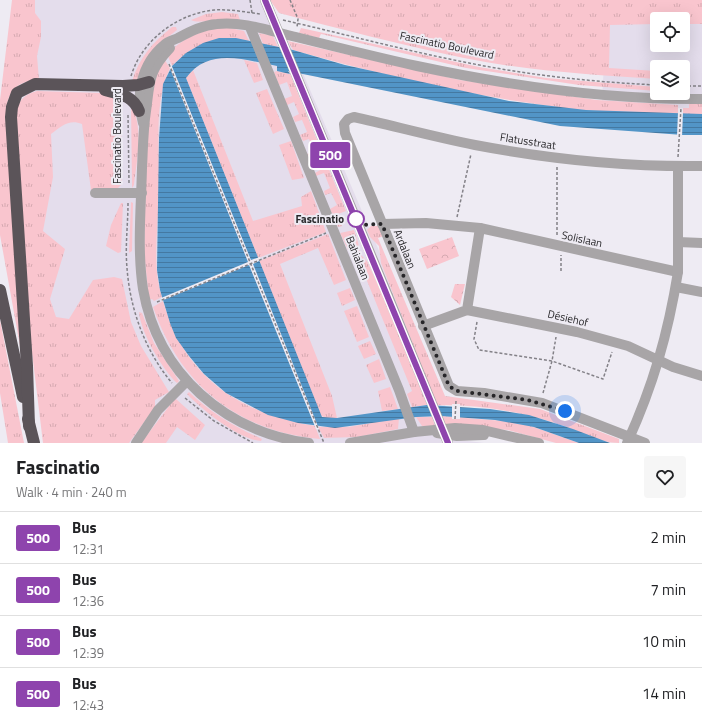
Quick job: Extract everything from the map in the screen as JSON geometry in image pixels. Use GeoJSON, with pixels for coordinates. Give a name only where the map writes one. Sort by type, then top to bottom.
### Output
{"type":"FeatureCollection","features":[{"type":"Feature","properties":{"kind":"highway"},"geometry":{"type":"LineString","coordinates":[[29,426],[27,361],[11,117],[12,107],[17,93],[35,84],[136,87],[139,110]]}},
{"type":"Feature","properties":{"kind":"highway"},"geometry":{"type":"LineString","coordinates":[[0,290],[34,443]]}},
{"type":"Feature","properties":{"kind":"street"},"geometry":{"type":"LineString","coordinates":[[265,0],[448,443]]}},
{"type":"Feature","properties":{"kind":"street","name":"Fascinatio Boulevard"},"geometry":{"type":"LineString","coordinates":[[143,123],[139,110],[136,87],[146,67],[164,44],[190,31],[210,25],[231,23],[417,66],[510,83],[588,94],[648,98],[702,99]]}},
{"type":"Feature","properties":{"kind":"street","name":"Bahialaan"},"geometry":{"type":"LineString","coordinates":[[250,27],[405,405],[414,432]]}},
{"type":"Feature","properties":{"kind":"street","name":"Fascinatio Boulevard"},"geometry":{"type":"LineString","coordinates":[[136,87],[143,123],[140,264],[145,296],[152,322],[160,341],[187,381],[209,403],[270,439],[309,443]]}},
{"type":"Feature","properties":{"kind":"street","name":"Flatusstraat"},"geometry":{"type":"LineString","coordinates":[[354,117],[473,144],[557,157],[678,166],[702,166]]}},
{"type":"Feature","properties":{"kind":"street","name":"Ardalaan"},"geometry":{"type":"LineString","coordinates":[[354,117],[345,121],[345,133],[423,326],[449,386],[457,394]]}},
{"type":"Feature","properties":{"kind":"street"},"geometry":{"type":"LineString","coordinates":[[629,440],[646,400],[660,360],[676,287],[678,272],[678,166]]}},
{"type":"Feature","properties":{"kind":"street"},"geometry":{"type":"LineString","coordinates":[[94,193],[142,193]]}},
{"type":"Feature","properties":{"kind":"street","name":"Solislaan"},"geometry":{"type":"LineString","coordinates":[[382,224],[409,222],[480,228],[558,247],[678,272]]}},
{"type":"Feature","properties":{"kind":"street"},"geometry":{"type":"LineString","coordinates":[[423,326],[467,310],[480,228]]}},
{"type":"Feature","properties":{"kind":"street"},"geometry":{"type":"LineString","coordinates":[[678,242],[702,243]]}},
{"type":"Feature","properties":{"kind":"street"},"geometry":{"type":"LineString","coordinates":[[676,287],[702,292]]}},
{"type":"Feature","properties":{"kind":"street","name":"Désiehof"},"geometry":{"type":"LineString","coordinates":[[467,310],[558,328],[615,342],[674,367],[702,376]]}},
{"type":"Feature","properties":{"kind":"street"},"geometry":{"type":"LineString","coordinates":[[136,443],[158,410],[187,381]]}},
{"type":"Feature","properties":{"kind":"street"},"geometry":{"type":"LineString","coordinates":[[457,394],[484,393],[540,403],[629,440],[645,443]]}},
{"type":"Feature","properties":{"kind":"street"},"geometry":{"type":"LineString","coordinates":[[350,443],[441,429],[468,436],[483,430],[497,435],[539,443]]}},
{"type":"Feature","properties":{"kind":"path"},"geometry":{"type":"LineString","coordinates":[[250,0],[252,13]]}},
{"type":"Feature","properties":{"kind":"path"},"geometry":{"type":"LineString","coordinates":[[290,0],[297,14],[298,23],[295,37]]}},
{"type":"Feature","properties":{"kind":"path","name":"Fascinatio Boulevard"},"geometry":{"type":"LineString","coordinates":[[253,443],[234,434],[204,415],[178,390],[164,373],[145,341],[134,311],[127,268],[129,193],[136,87],[133,68],[148,45],[173,24],[193,15],[213,11],[230,10],[273,17],[338,34],[485,66],[568,78],[650,84]]}},
{"type":"Feature","properties":{"kind":"path"},"geometry":{"type":"LineString","coordinates":[[169,62],[324,443]]}},
{"type":"Feature","properties":{"kind":"path"},"geometry":{"type":"LineString","coordinates":[[690,86],[702,86]]}},
{"type":"Feature","properties":{"kind":"path"},"geometry":{"type":"LineString","coordinates":[[678,166],[681,112]]}},
{"type":"Feature","properties":{"kind":"path"},"geometry":{"type":"LineString","coordinates":[[455,225],[473,144]]}},
{"type":"Feature","properties":{"kind":"path"},"geometry":{"type":"LineString","coordinates":[[557,157],[558,247],[561,271]]}},
{"type":"Feature","properties":{"kind":"path"},"geometry":{"type":"LineString","coordinates":[[154,303],[334,230]]}},
{"type":"Feature","properties":{"kind":"path"},"geometry":{"type":"LineString","coordinates":[[479,312],[474,339],[479,350],[552,361],[603,379],[615,342]]}},
{"type":"Feature","properties":{"kind":"path"},"geometry":{"type":"LineString","coordinates":[[540,403],[552,361],[558,328]]}},
{"type":"Feature","properties":{"kind":"path"},"geometry":{"type":"LineString","coordinates":[[455,426],[457,394]]}},
{"type":"Feature","properties":{"kind":"shaded area","name":"Fascinatio"},"geometry":{"type":"Polygon","coordinates":[[[30,0],[269,0],[293,50],[460,440],[484,443],[59,443],[30,351],[20,61],[30,0]]]}},
{"type":"Feature","properties":{"kind":"shaded area"},"geometry":{"type":"Polygon","coordinates":[[[606,21],[650,21],[650,52],[690,52],[690,21],[702,21],[702,110],[602,102],[606,21]]]}},
{"type":"Feature","properties":{"kind":"green space"},"geometry":{"type":"Polygon","coordinates":[[[12,0],[35,0],[35,13],[41,21],[41,37],[37,56],[39,80],[22,83],[17,86],[10,94],[7,106],[22,357],[0,235],[0,100],[12,0]]]}},
{"type":"Feature","properties":{"kind":"green space"},"geometry":{"type":"Polygon","coordinates":[[[270,0],[702,0],[702,24],[690,24],[690,12],[650,12],[650,24],[610,25],[609,68],[650,71],[650,79],[536,69],[464,58],[279,13],[270,0]]]}},
{"type":"Feature","properties":{"kind":"green space"},"geometry":{"type":"Polygon","coordinates":[[[222,12],[238,14],[240,20],[227,19],[200,22],[191,20],[206,14],[222,12]]]}},
{"type":"Feature","properties":{"kind":"green space"},"geometry":{"type":"Polygon","coordinates":[[[172,27],[176,27],[177,30],[168,37],[138,81],[132,81],[139,65],[148,51],[172,27]]]}},
{"type":"Feature","properties":{"kind":"green space"},"geometry":{"type":"Polygon","coordinates":[[[213,28],[230,28],[244,31],[249,41],[227,38],[207,42],[180,58],[172,66],[167,54],[172,49],[188,38],[213,28]]]}},
{"type":"Feature","properties":{"kind":"green space"},"geometry":{"type":"Polygon","coordinates":[[[301,28],[479,67],[546,78],[650,86],[650,90],[579,85],[466,68],[321,34],[319,38],[299,33],[301,28]]]}},
{"type":"Feature","properties":{"kind":"green space"},"geometry":{"type":"Polygon","coordinates":[[[259,33],[273,36],[278,47],[263,44],[259,33]]]}},
{"type":"Feature","properties":{"kind":"green space"},"geometry":{"type":"Polygon","coordinates":[[[288,41],[460,80],[597,100],[678,105],[678,114],[587,110],[491,97],[391,76],[325,59],[293,50],[288,41]]]}},
{"type":"Feature","properties":{"kind":"green space"},"geometry":{"type":"Polygon","coordinates":[[[164,59],[170,68],[161,97],[159,112],[159,202],[156,243],[157,271],[162,297],[154,301],[152,299],[149,300],[144,251],[148,100],[149,93],[164,59]]]}},
{"type":"Feature","properties":{"kind":"green space"},"geometry":{"type":"Polygon","coordinates":[[[244,60],[257,63],[263,80],[254,83],[244,60]]]}},
{"type":"Feature","properties":{"kind":"green space"},"geometry":{"type":"Polygon","coordinates":[[[193,70],[253,221],[302,206],[301,197],[311,191],[326,232],[258,258],[186,78],[193,70]]]}},
{"type":"Feature","properties":{"kind":"green space"},"geometry":{"type":"Polygon","coordinates":[[[277,71],[290,74],[346,211],[338,214],[342,226],[338,227],[330,209],[337,205],[331,193],[325,195],[324,191],[330,188],[324,173],[316,176],[315,173],[322,169],[317,156],[309,159],[307,154],[314,151],[309,139],[303,141],[300,135],[307,132],[302,120],[295,122],[293,117],[299,114],[294,102],[287,105],[284,99],[292,96],[287,82],[279,85],[274,72],[277,71]]]}},
{"type":"Feature","properties":{"kind":"green space"},"geometry":{"type":"Polygon","coordinates":[[[267,89],[284,129],[273,134],[256,93],[267,89]]]}},
{"type":"Feature","properties":{"kind":"green space"},"geometry":{"type":"Polygon","coordinates":[[[37,91],[101,93],[121,97],[122,184],[118,188],[91,190],[82,124],[73,122],[62,126],[51,134],[53,177],[43,231],[65,249],[50,299],[56,317],[69,319],[93,280],[114,277],[122,279],[131,322],[141,346],[169,392],[155,400],[155,407],[129,443],[43,443],[30,336],[16,113],[20,101],[29,94],[37,91]]]}},
{"type":"Feature","properties":{"kind":"green space"},"geometry":{"type":"Polygon","coordinates":[[[689,104],[702,104],[702,114],[683,114],[683,108],[689,108],[689,104]]]}},
{"type":"Feature","properties":{"kind":"green space"},"geometry":{"type":"Polygon","coordinates":[[[131,105],[135,114],[138,134],[137,165],[134,185],[132,188],[131,105]]]}},
{"type":"Feature","properties":{"kind":"green space"},"geometry":{"type":"Polygon","coordinates":[[[291,141],[304,178],[292,180],[279,145],[291,141]]]}},
{"type":"Feature","properties":{"kind":"green space"},"geometry":{"type":"Polygon","coordinates":[[[131,202],[133,203],[132,251],[129,253],[131,202]]]}},
{"type":"Feature","properties":{"kind":"green space"},"geometry":{"type":"Polygon","coordinates":[[[121,203],[123,203],[121,252],[118,253],[106,246],[111,225],[121,203]]]}},
{"type":"Feature","properties":{"kind":"green space"},"geometry":{"type":"Polygon","coordinates":[[[371,226],[380,226],[384,236],[378,238],[445,396],[540,409],[619,439],[619,443],[603,441],[555,423],[512,412],[482,407],[437,405],[381,263],[379,246],[370,237],[367,230],[371,226]]]}},
{"type":"Feature","properties":{"kind":"green space"},"geometry":{"type":"Polygon","coordinates":[[[354,230],[360,254],[367,261],[384,298],[427,405],[412,407],[407,394],[412,391],[354,249],[348,250],[340,233],[354,230]]]}},
{"type":"Feature","properties":{"kind":"green space"},"geometry":{"type":"Polygon","coordinates":[[[328,234],[346,280],[334,285],[318,248],[280,264],[332,396],[337,418],[326,418],[320,415],[259,261],[328,234]]]}},
{"type":"Feature","properties":{"kind":"green space"},"geometry":{"type":"Polygon","coordinates":[[[452,237],[459,256],[427,269],[419,249],[452,237]]]}},
{"type":"Feature","properties":{"kind":"green space"},"geometry":{"type":"Polygon","coordinates":[[[455,284],[465,284],[460,305],[451,297],[455,284]]]}},
{"type":"Feature","properties":{"kind":"green space"},"geometry":{"type":"Polygon","coordinates":[[[350,288],[355,300],[342,306],[337,293],[350,288]]]}},
{"type":"Feature","properties":{"kind":"green space"},"geometry":{"type":"Polygon","coordinates":[[[163,301],[173,328],[185,351],[201,371],[219,388],[239,401],[262,412],[315,426],[320,439],[290,434],[263,426],[238,414],[216,399],[196,381],[179,359],[165,335],[153,307],[163,301]]]}},
{"type":"Feature","properties":{"kind":"green space"},"geometry":{"type":"Polygon","coordinates":[[[357,306],[369,337],[357,342],[344,311],[357,306]]]}},
{"type":"Feature","properties":{"kind":"green space"},"geometry":{"type":"Polygon","coordinates":[[[139,312],[142,313],[154,343],[179,381],[177,383],[165,370],[153,350],[143,329],[139,312]]]}},
{"type":"Feature","properties":{"kind":"green space"},"geometry":{"type":"Polygon","coordinates":[[[0,320],[24,443],[8,443],[0,393],[0,320]]]}},
{"type":"Feature","properties":{"kind":"green space"},"geometry":{"type":"Polygon","coordinates":[[[370,341],[376,354],[364,359],[358,346],[370,341]]]}},
{"type":"Feature","properties":{"kind":"green space"},"geometry":{"type":"Polygon","coordinates":[[[379,359],[386,379],[374,383],[366,365],[379,359]]]}},
{"type":"Feature","properties":{"kind":"green space"},"geometry":{"type":"Polygon","coordinates":[[[390,387],[398,409],[382,411],[378,391],[390,387]]]}},
{"type":"Feature","properties":{"kind":"green space"},"geometry":{"type":"Polygon","coordinates":[[[189,392],[215,413],[242,430],[262,439],[261,441],[252,439],[232,430],[211,416],[187,394],[189,392]]]}},
{"type":"Feature","properties":{"kind":"green space"},"geometry":{"type":"Polygon","coordinates":[[[176,399],[205,425],[195,440],[177,427],[166,443],[141,443],[173,401],[176,399]]]}},
{"type":"Feature","properties":{"kind":"green space"},"geometry":{"type":"Polygon","coordinates":[[[441,416],[516,422],[579,443],[556,443],[508,430],[445,425],[441,416]]]}},
{"type":"Feature","properties":{"kind":"green space"},"geometry":{"type":"Polygon","coordinates":[[[416,417],[432,417],[435,426],[422,426],[416,417]]]}},
{"type":"Feature","properties":{"kind":"green space"},"geometry":{"type":"Polygon","coordinates":[[[399,418],[398,429],[357,437],[324,438],[318,427],[349,427],[399,418]]]}},
{"type":"Feature","properties":{"kind":"water"},"geometry":{"type":"Polygon","coordinates":[[[219,38],[236,38],[293,50],[345,65],[509,101],[586,110],[702,114],[702,135],[683,135],[560,126],[288,71],[290,74],[277,71],[277,66],[228,58],[205,62],[195,68],[186,78],[322,417],[337,418],[427,405],[490,409],[529,415],[610,443],[579,443],[534,427],[495,420],[441,416],[416,417],[335,428],[298,423],[268,415],[226,393],[204,374],[176,338],[160,290],[157,270],[159,138],[163,84],[172,66],[186,53],[203,43],[219,38]]]}},
{"type":"Feature","properties":{"kind":"pier"},"geometry":{"type":"Polygon","coordinates":[[[171,64],[251,260],[260,257],[261,260],[253,264],[319,429],[316,429],[249,265],[161,301],[161,298],[248,262],[169,66],[171,64]]]}},
{"type":"Feature","properties":{"kind":"pier"},"geometry":{"type":"Polygon","coordinates":[[[678,112],[683,112],[682,137],[677,136],[678,112]]]}},
{"type":"Feature","properties":{"kind":"pier"},"geometry":{"type":"Polygon","coordinates":[[[452,404],[460,404],[460,419],[452,419],[452,404]]]}},
{"type":"Feature","properties":{"kind":"bus line","name":"500"},"geometry":{"type":"LineString","coordinates":[[265,0],[448,443]]}},
{"type":"Feature","properties":{"kind":"place","name":"Fascinatio"},"geometry":{"type":"Point","coordinates":[356,219]}},
{"type":"Feature","properties":{"kind":"route"},"geometry":{"type":"LineString","coordinates":[[356,219],[358,225],[382,224],[449,386],[457,391],[484,393],[528,400],[565,411]]}}]}
